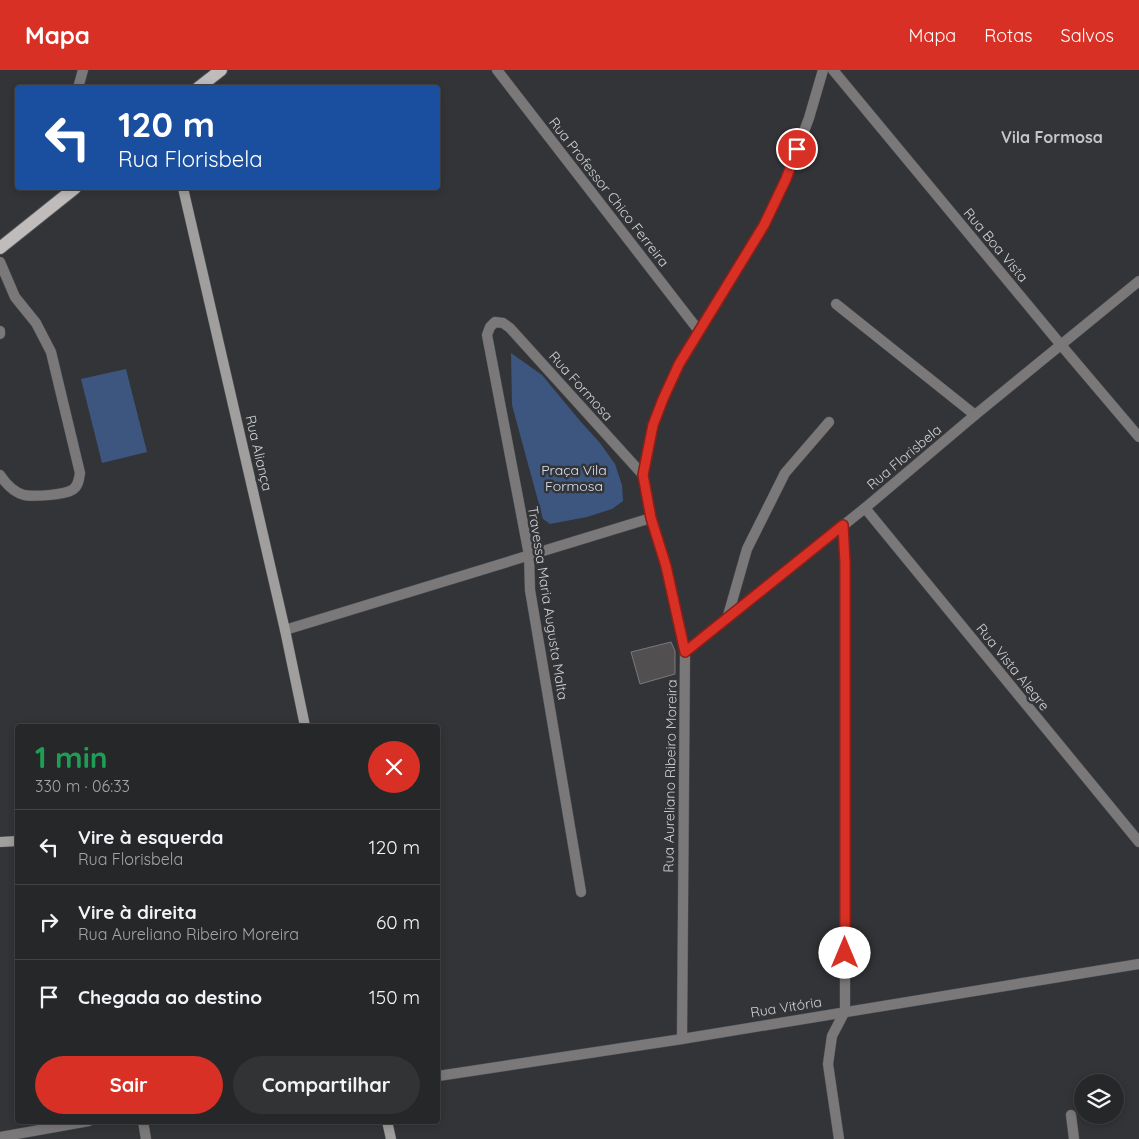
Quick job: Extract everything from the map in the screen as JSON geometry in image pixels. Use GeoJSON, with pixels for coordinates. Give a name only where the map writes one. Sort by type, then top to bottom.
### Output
{"type":"FeatureCollection","features":[{"type":"Feature","properties":{"kind":"main road"},"geometry":{"type":"LineString","coordinates":[[202,85],[221,70]]}},
{"type":"Feature","properties":{"kind":"main road"},"geometry":{"type":"LineString","coordinates":[[0,248],[62,193]]}},
{"type":"Feature","properties":{"kind":"street"},"geometry":{"type":"LineString","coordinates":[[79,85],[82,70]]}},
{"type":"Feature","properties":{"kind":"street","name":"Rua Professor Chico Ferreira"},"geometry":{"type":"LineString","coordinates":[[497,70],[699,331]]}},
{"type":"Feature","properties":{"kind":"street","name":"Rua Aureliano Ribeiro Moreira"},"geometry":{"type":"LineString","coordinates":[[682,1039],[685,652],[666,566],[651,518],[643,475],[653,425],[663,399],[679,364],[764,225],[782,187],[809,118],[823,70]]}},
{"type":"Feature","properties":{"kind":"street","name":"Rua Boa Vista"},"geometry":{"type":"LineString","coordinates":[[834,70],[1139,438]]}},
{"type":"Feature","properties":{"kind":"street","name":"Rua Aliança"},"geometry":{"type":"LineString","coordinates":[[183,190],[286,630],[305,724]]}},
{"type":"Feature","properties":{"kind":"street"},"geometry":{"type":"LineString","coordinates":[[0,262],[15,297],[36,323],[51,352],[80,473],[79,483],[72,490],[49,496],[24,495],[9,488],[0,475]]}},
{"type":"Feature","properties":{"kind":"street","name":"Rua Florisbela"},"geometry":{"type":"LineString","coordinates":[[685,652],[865,508],[1139,281]]}},
{"type":"Feature","properties":{"kind":"street"},"geometry":{"type":"LineString","coordinates":[[836,304],[975,415]]}},
{"type":"Feature","properties":{"kind":"street","name":"Rua Formosa"},"geometry":{"type":"LineString","coordinates":[[495,322],[503,323],[510,328],[643,475]]}},
{"type":"Feature","properties":{"kind":"street","name":"Travessa Maria Augusta Malta"},"geometry":{"type":"LineString","coordinates":[[495,322],[490,327],[487,335],[530,555],[530,590],[580,892]]}},
{"type":"Feature","properties":{"kind":"street"},"geometry":{"type":"LineString","coordinates":[[727,619],[747,549],[785,473],[830,422]]}},
{"type":"Feature","properties":{"kind":"street","name":"Rua Vista Alegre"},"geometry":{"type":"LineString","coordinates":[[865,508],[1139,842]]}},
{"type":"Feature","properties":{"kind":"street"},"geometry":{"type":"LineString","coordinates":[[286,630],[651,518]]}},
{"type":"Feature","properties":{"kind":"street"},"geometry":{"type":"LineString","coordinates":[[838,1139],[828,1064],[832,1036],[845,1011],[845,563],[843,525]]}},
{"type":"Feature","properties":{"kind":"street"},"geometry":{"type":"LineString","coordinates":[[0,842],[15,841]]}},
{"type":"Feature","properties":{"kind":"street","name":"Rua Vitória"},"geometry":{"type":"LineString","coordinates":[[440,1076],[682,1039],[1139,964]]}},
{"type":"Feature","properties":{"kind":"street"},"geometry":{"type":"LineString","coordinates":[[1071,1115],[1074,1139]]}},
{"type":"Feature","properties":{"kind":"street"},"geometry":{"type":"LineString","coordinates":[[0,1137],[72,1124]]}},
{"type":"Feature","properties":{"kind":"street"},"geometry":{"type":"LineString","coordinates":[[144,1124],[146,1139]]}},
{"type":"Feature","properties":{"kind":"street"},"geometry":{"type":"LineString","coordinates":[[388,1124],[391,1139]]}},
{"type":"Feature","properties":{"kind":"green space","name":"Praça Vila Formosa"},"geometry":{"type":"Polygon","coordinates":[[[511,353],[542,375],[600,443],[615,464],[622,485],[623,501],[612,509],[587,517],[550,524],[543,519],[512,405],[511,353]]]}},
{"type":"Feature","properties":{"kind":"green space"},"geometry":{"type":"Polygon","coordinates":[[[126,369],[147,452],[102,463],[81,379],[126,369]]]}},
{"type":"Feature","properties":{"kind":"building"},"geometry":{"type":"Polygon","coordinates":[[[671,642],[675,651],[675,674],[640,684],[631,652],[671,642]]]}},
{"type":"Feature","properties":{"kind":"district","name":"Vila Formosa"},"geometry":{"type":"Point","coordinates":[1052,137]}},
{"type":"Feature","properties":{"kind":"route"},"geometry":{"type":"LineString","coordinates":[[797,149],[786,179],[764,225],[679,364],[653,425],[643,475],[651,518],[666,566],[685,652],[843,525],[845,563],[845,953]]}}]}
